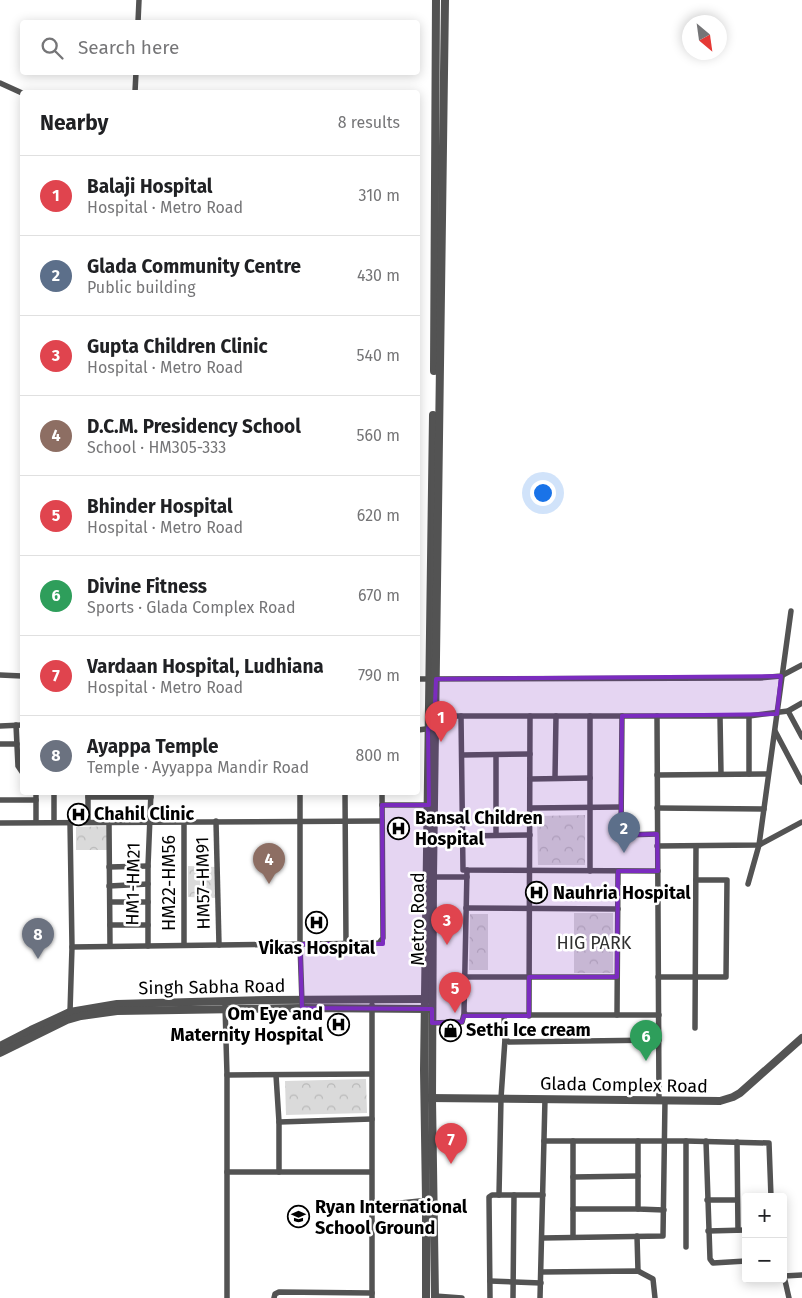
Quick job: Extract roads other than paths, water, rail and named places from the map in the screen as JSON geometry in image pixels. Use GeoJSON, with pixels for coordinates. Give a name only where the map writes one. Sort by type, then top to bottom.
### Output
{"type":"FeatureCollection","features":[{"type":"Feature","properties":{"kind":"street"},"geometry":{"type":"LineString","coordinates":[[138,20],[139,0]]}},
{"type":"Feature","properties":{"kind":"street","name":"Metro Road"},"geometry":{"type":"LineString","coordinates":[[431,728],[434,716],[432,679],[436,0]]}},
{"type":"Feature","properties":{"kind":"street","name":"Metro Road"},"geometry":{"type":"LineString","coordinates":[[429,999],[433,877],[431,728],[445,0]]}},
{"type":"Feature","properties":{"kind":"street"},"geometry":{"type":"LineString","coordinates":[[135,90],[136,75]]}},
{"type":"Feature","properties":{"kind":"street"},"geometry":{"type":"LineString","coordinates":[[0,83],[20,92]]}},
{"type":"Feature","properties":{"kind":"street"},"geometry":{"type":"LineString","coordinates":[[748,884],[759,845],[791,611]]}},
{"type":"Feature","properties":{"kind":"street"},"geometry":{"type":"LineString","coordinates":[[420,679],[760,678],[782,676],[802,665]]}},
{"type":"Feature","properties":{"kind":"street"},"geometry":{"type":"LineString","coordinates":[[0,676],[20,676]]}},
{"type":"Feature","properties":{"kind":"street"},"geometry":{"type":"LineString","coordinates":[[434,716],[749,716],[788,712],[802,703]]}},
{"type":"Feature","properties":{"kind":"street"},"geometry":{"type":"LineString","coordinates":[[788,712],[802,737]]}},
{"type":"Feature","properties":{"kind":"street"},"geometry":{"type":"LineString","coordinates":[[461,716],[463,870],[658,871]]}},
{"type":"Feature","properties":{"kind":"street"},"geometry":{"type":"LineString","coordinates":[[529,1016],[530,716]]}},
{"type":"Feature","properties":{"kind":"street"},"geometry":{"type":"LineString","coordinates":[[555,778],[556,716]]}},
{"type":"Feature","properties":{"kind":"street"},"geometry":{"type":"LineString","coordinates":[[590,716],[590,871]]}},
{"type":"Feature","properties":{"kind":"street"},"geometry":{"type":"LineString","coordinates":[[622,716],[622,834],[657,834]]}},
{"type":"Feature","properties":{"kind":"street"},"geometry":{"type":"LineString","coordinates":[[542,1238],[663,1236],[665,1141],[658,1015],[657,716]]}},
{"type":"Feature","properties":{"kind":"street"},"geometry":{"type":"LineString","coordinates":[[720,716],[721,774]]}},
{"type":"Feature","properties":{"kind":"street"},"geometry":{"type":"LineString","coordinates":[[749,716],[749,774]]}},
{"type":"Feature","properties":{"kind":"street"},"geometry":{"type":"LineString","coordinates":[[0,726],[19,725],[17,744],[18,766],[20,769]]}},
{"type":"Feature","properties":{"kind":"street"},"geometry":{"type":"LineString","coordinates":[[420,730],[431,728]]}},
{"type":"Feature","properties":{"kind":"street"},"geometry":{"type":"LineString","coordinates":[[774,730],[802,782]]}},
{"type":"Feature","properties":{"kind":"street"},"geometry":{"type":"LineString","coordinates":[[0,744],[17,744]]}},
{"type":"Feature","properties":{"kind":"street"},"geometry":{"type":"LineString","coordinates":[[462,755],[530,754]]}},
{"type":"Feature","properties":{"kind":"street"},"geometry":{"type":"LineString","coordinates":[[496,755],[496,835]]}},
{"type":"Feature","properties":{"kind":"street"},"geometry":{"type":"LineString","coordinates":[[657,775],[768,774]]}},
{"type":"Feature","properties":{"kind":"street"},"geometry":{"type":"LineString","coordinates":[[530,779],[590,778]]}},
{"type":"Feature","properties":{"kind":"street"},"geometry":{"type":"LineString","coordinates":[[36,795],[36,822]]}},
{"type":"Feature","properties":{"kind":"street"},"geometry":{"type":"LineString","coordinates":[[54,795],[54,822]]}},
{"type":"Feature","properties":{"kind":"street"},"geometry":{"type":"LineString","coordinates":[[88,795],[88,822]]}},
{"type":"Feature","properties":{"kind":"street","name":"HM1-HM21"},"geometry":{"type":"LineString","coordinates":[[148,946],[148,866],[151,795]]}},
{"type":"Feature","properties":{"kind":"street"},"geometry":{"type":"LineString","coordinates":[[300,795],[302,1004]]}},
{"type":"Feature","properties":{"kind":"street"},"geometry":{"type":"LineString","coordinates":[[345,795],[346,944]]}},
{"type":"Feature","properties":{"kind":"street"},"geometry":{"type":"LineString","coordinates":[[72,947],[376,944],[382,941],[382,795]]}},
{"type":"Feature","properties":{"kind":"street"},"geometry":{"type":"LineString","coordinates":[[0,800],[36,800]]}},
{"type":"Feature","properties":{"kind":"street"},"geometry":{"type":"LineString","coordinates":[[382,805],[432,806]]}},
{"type":"Feature","properties":{"kind":"street","name":"Metro Road"},"geometry":{"type":"LineString","coordinates":[[432,806],[428,1099],[430,1200],[435,1297]]}},
{"type":"Feature","properties":{"kind":"street"},"geometry":{"type":"LineString","coordinates":[[530,808],[621,807]]}},
{"type":"Feature","properties":{"kind":"street"},"geometry":{"type":"LineString","coordinates":[[657,808],[764,809]]}},
{"type":"Feature","properties":{"kind":"street","name":"HM57-HM91"},"geometry":{"type":"LineString","coordinates":[[216,821],[218,945]]}},
{"type":"Feature","properties":{"kind":"street"},"geometry":{"type":"LineString","coordinates":[[0,823],[382,821]]}},
{"type":"Feature","properties":{"kind":"street"},"geometry":{"type":"LineString","coordinates":[[70,822],[72,947],[70,1012]]}},
{"type":"Feature","properties":{"kind":"street"},"geometry":{"type":"LineString","coordinates":[[109,822],[110,946]]}},
{"type":"Feature","properties":{"kind":"street","name":"HM22-HM56"},"geometry":{"type":"LineString","coordinates":[[184,822],[184,945]]}},
{"type":"Feature","properties":{"kind":"street"},"geometry":{"type":"LineString","coordinates":[[658,846],[759,845],[802,822]]}},
{"type":"Feature","properties":{"kind":"street"},"geometry":{"type":"LineString","coordinates":[[463,836],[530,835]]}},
{"type":"Feature","properties":{"kind":"street"},"geometry":{"type":"LineString","coordinates":[[695,1028],[696,846]]}},
{"type":"Feature","properties":{"kind":"street"},"geometry":{"type":"LineString","coordinates":[[109,867],[148,866]]}},
{"type":"Feature","properties":{"kind":"street"},"geometry":{"type":"LineString","coordinates":[[432,1023],[462,1022],[464,1014],[467,870]]}},
{"type":"Feature","properties":{"kind":"street"},"geometry":{"type":"LineString","coordinates":[[617,1015],[618,871]]}},
{"type":"Feature","properties":{"kind":"street"},"geometry":{"type":"LineString","coordinates":[[433,877],[467,877]]}},
{"type":"Feature","properties":{"kind":"street"},"geometry":{"type":"LineString","coordinates":[[658,977],[726,977],[727,880],[696,880]]}},
{"type":"Feature","properties":{"kind":"street"},"geometry":{"type":"LineString","coordinates":[[110,886],[148,884]]}},
{"type":"Feature","properties":{"kind":"street"},"geometry":{"type":"LineString","coordinates":[[110,902],[148,902]]}},
{"type":"Feature","properties":{"kind":"street"},"geometry":{"type":"LineString","coordinates":[[466,908],[618,909]]}},
{"type":"Feature","properties":{"kind":"street"},"geometry":{"type":"LineString","coordinates":[[110,925],[148,925]]}},
{"type":"Feature","properties":{"kind":"street"},"geometry":{"type":"LineString","coordinates":[[466,977],[617,977]]}},
{"type":"Feature","properties":{"kind":"street"},"geometry":{"type":"LineString","coordinates":[[274,1298],[275,1294],[279,1292],[372,1295],[371,999]]}},
{"type":"Feature","properties":{"kind":"street","name":"Singh Sabha Road"},"geometry":{"type":"LineString","coordinates":[[1,1046],[81,1016],[126,1011],[302,1004],[371,999],[429,999]]}},
{"type":"Feature","properties":{"kind":"street","name":"Singh Sabha Road"},"geometry":{"type":"LineString","coordinates":[[1,1046],[70,1012],[117,1004],[225,1006]]}},
{"type":"Feature","properties":{"kind":"street","name":"Singh Sabha Road"},"geometry":{"type":"LineString","coordinates":[[302,1004],[429,1009]]}},
{"type":"Feature","properties":{"kind":"street"},"geometry":{"type":"LineString","coordinates":[[225,1006],[227,1075],[227,1298]]}},
{"type":"Feature","properties":{"kind":"street","name":"Metro Road"},"geometry":{"type":"LineString","coordinates":[[428,1099],[432,1023],[429,1009]]}},
{"type":"Feature","properties":{"kind":"street"},"geometry":{"type":"LineString","coordinates":[[464,1014],[468,1016],[658,1015]]}},
{"type":"Feature","properties":{"kind":"street"},"geometry":{"type":"LineString","coordinates":[[499,1195],[501,1098],[505,1039],[504,1016]]}},
{"type":"Feature","properties":{"kind":"street","name":"Glada Complex Road"},"geometry":{"type":"LineString","coordinates":[[428,1099],[501,1098],[720,1102],[733,1098],[740,1093],[802,1038]]}},
{"type":"Feature","properties":{"kind":"street"},"geometry":{"type":"LineString","coordinates":[[505,1039],[509,1042],[659,1040]]}},
{"type":"Feature","properties":{"kind":"street"},"geometry":{"type":"LineString","coordinates":[[227,1075],[371,1074]]}},
{"type":"Feature","properties":{"kind":"street"},"geometry":{"type":"LineString","coordinates":[[276,1075],[279,1122],[279,1172]]}},
{"type":"Feature","properties":{"kind":"street"},"geometry":{"type":"LineString","coordinates":[[540,1298],[545,1099]]}},
{"type":"Feature","properties":{"kind":"street"},"geometry":{"type":"LineString","coordinates":[[279,1122],[372,1119]]}},
{"type":"Feature","properties":{"kind":"street"},"geometry":{"type":"LineString","coordinates":[[544,1141],[706,1141],[770,1144],[771,1193]]}},
{"type":"Feature","properties":{"kind":"street"},"geometry":{"type":"LineString","coordinates":[[573,1141],[573,1237]]}},
{"type":"Feature","properties":{"kind":"street"},"geometry":{"type":"LineString","coordinates":[[638,1141],[638,1209]]}},
{"type":"Feature","properties":{"kind":"street"},"geometry":{"type":"LineString","coordinates":[[686,1141],[686,1247]]}},
{"type":"Feature","properties":{"kind":"street"},"geometry":{"type":"LineString","coordinates":[[706,1141],[708,1232],[711,1262],[742,1261]]}},
{"type":"Feature","properties":{"kind":"street"},"geometry":{"type":"LineString","coordinates":[[737,1142],[738,1230]]}},
{"type":"Feature","properties":{"kind":"street"},"geometry":{"type":"LineString","coordinates":[[227,1172],[372,1172]]}},
{"type":"Feature","properties":{"kind":"street"},"geometry":{"type":"LineString","coordinates":[[573,1177],[638,1176]]}},
{"type":"Feature","properties":{"kind":"street"},"geometry":{"type":"LineString","coordinates":[[490,1298],[489,1197],[492,1195],[543,1195]]}},
{"type":"Feature","properties":{"kind":"street"},"geometry":{"type":"LineString","coordinates":[[513,1298],[514,1195]]}},
{"type":"Feature","properties":{"kind":"street"},"geometry":{"type":"LineString","coordinates":[[372,1206],[430,1200]]}},
{"type":"Feature","properties":{"kind":"street","name":"Metro Road"},"geometry":{"type":"LineString","coordinates":[[426,1298],[430,1200]]}},
{"type":"Feature","properties":{"kind":"street"},"geometry":{"type":"LineString","coordinates":[[707,1200],[737,1200]]}},
{"type":"Feature","properties":{"kind":"street"},"geometry":{"type":"LineString","coordinates":[[573,1209],[664,1210]]}},
{"type":"Feature","properties":{"kind":"street"},"geometry":{"type":"LineString","coordinates":[[708,1232],[742,1230]]}},
{"type":"Feature","properties":{"kind":"street"},"geometry":{"type":"LineString","coordinates":[[637,1236],[638,1271]]}},
{"type":"Feature","properties":{"kind":"street"},"geometry":{"type":"LineString","coordinates":[[541,1272],[638,1271],[653,1279],[655,1298]]}},
{"type":"Feature","properties":{"kind":"street"},"geometry":{"type":"LineString","coordinates":[[787,1276],[802,1275]]}},
{"type":"Feature","properties":{"kind":"street"},"geometry":{"type":"LineString","coordinates":[[490,1281],[540,1283]]}},
{"type":"Feature","properties":{"kind":"street"},"geometry":{"type":"LineString","coordinates":[[786,1283],[789,1298]]}},
{"type":"Feature","properties":{"kind":"street"},"geometry":{"type":"LineString","coordinates":[[435,1297],[462,1298]]}},
{"type":"Feature","properties":{"kind":"place","name":"Balaji Hospital"},"geometry":{"type":"Point","coordinates":[441,742]}},
{"type":"Feature","properties":{"kind":"place","name":"Chahil Clinic"},"geometry":{"type":"Point","coordinates":[78,814]}},
{"type":"Feature","properties":{"kind":"place","name":"Bansal Children Hospital"},"geometry":{"type":"Point","coordinates":[399,828]}},
{"type":"Feature","properties":{"kind":"place","name":"Glada Community Centre"},"geometry":{"type":"Point","coordinates":[624,853]}},
{"type":"Feature","properties":{"kind":"place","name":"D.C.M. Presidency School"},"geometry":{"type":"Point","coordinates":[269,884]}},
{"type":"Feature","properties":{"kind":"place","name":"Nauhria Hospital"},"geometry":{"type":"Point","coordinates":[537,893]}},
{"type":"Feature","properties":{"kind":"place","name":"Vikas Hospital"},"geometry":{"type":"Point","coordinates":[317,923]}},
{"type":"Feature","properties":{"kind":"place","name":"Gupta Children Clinic"},"geometry":{"type":"Point","coordinates":[447,945]}},
{"type":"Feature","properties":{"kind":"place","name":"Ayappa Temple"},"geometry":{"type":"Point","coordinates":[38,959]}},
{"type":"Feature","properties":{"kind":"place","name":"Bhinder Hospital"},"geometry":{"type":"Point","coordinates":[455,1013]}},
{"type":"Feature","properties":{"kind":"place","name":"Om Eye and Maternity Hospital"},"geometry":{"type":"Point","coordinates":[339,1024]}},
{"type":"Feature","properties":{"kind":"place","name":"Sethi Ice cream"},"geometry":{"type":"Point","coordinates":[450,1030]}},
{"type":"Feature","properties":{"kind":"place","name":"Divine Fitness"},"geometry":{"type":"Point","coordinates":[646,1061]}},
{"type":"Feature","properties":{"kind":"place","name":"Vardaan Hospital, Ludhiana"},"geometry":{"type":"Point","coordinates":[451,1164]}},
{"type":"Feature","properties":{"kind":"place","name":"Ryan International School Ground"},"geometry":{"type":"Point","coordinates":[299,1217]}},
{"type":"Feature","properties":{"kind":"park label","name":"HIG PARK"},"geometry":{"type":"Point","coordinates":[594,943]}}]}
